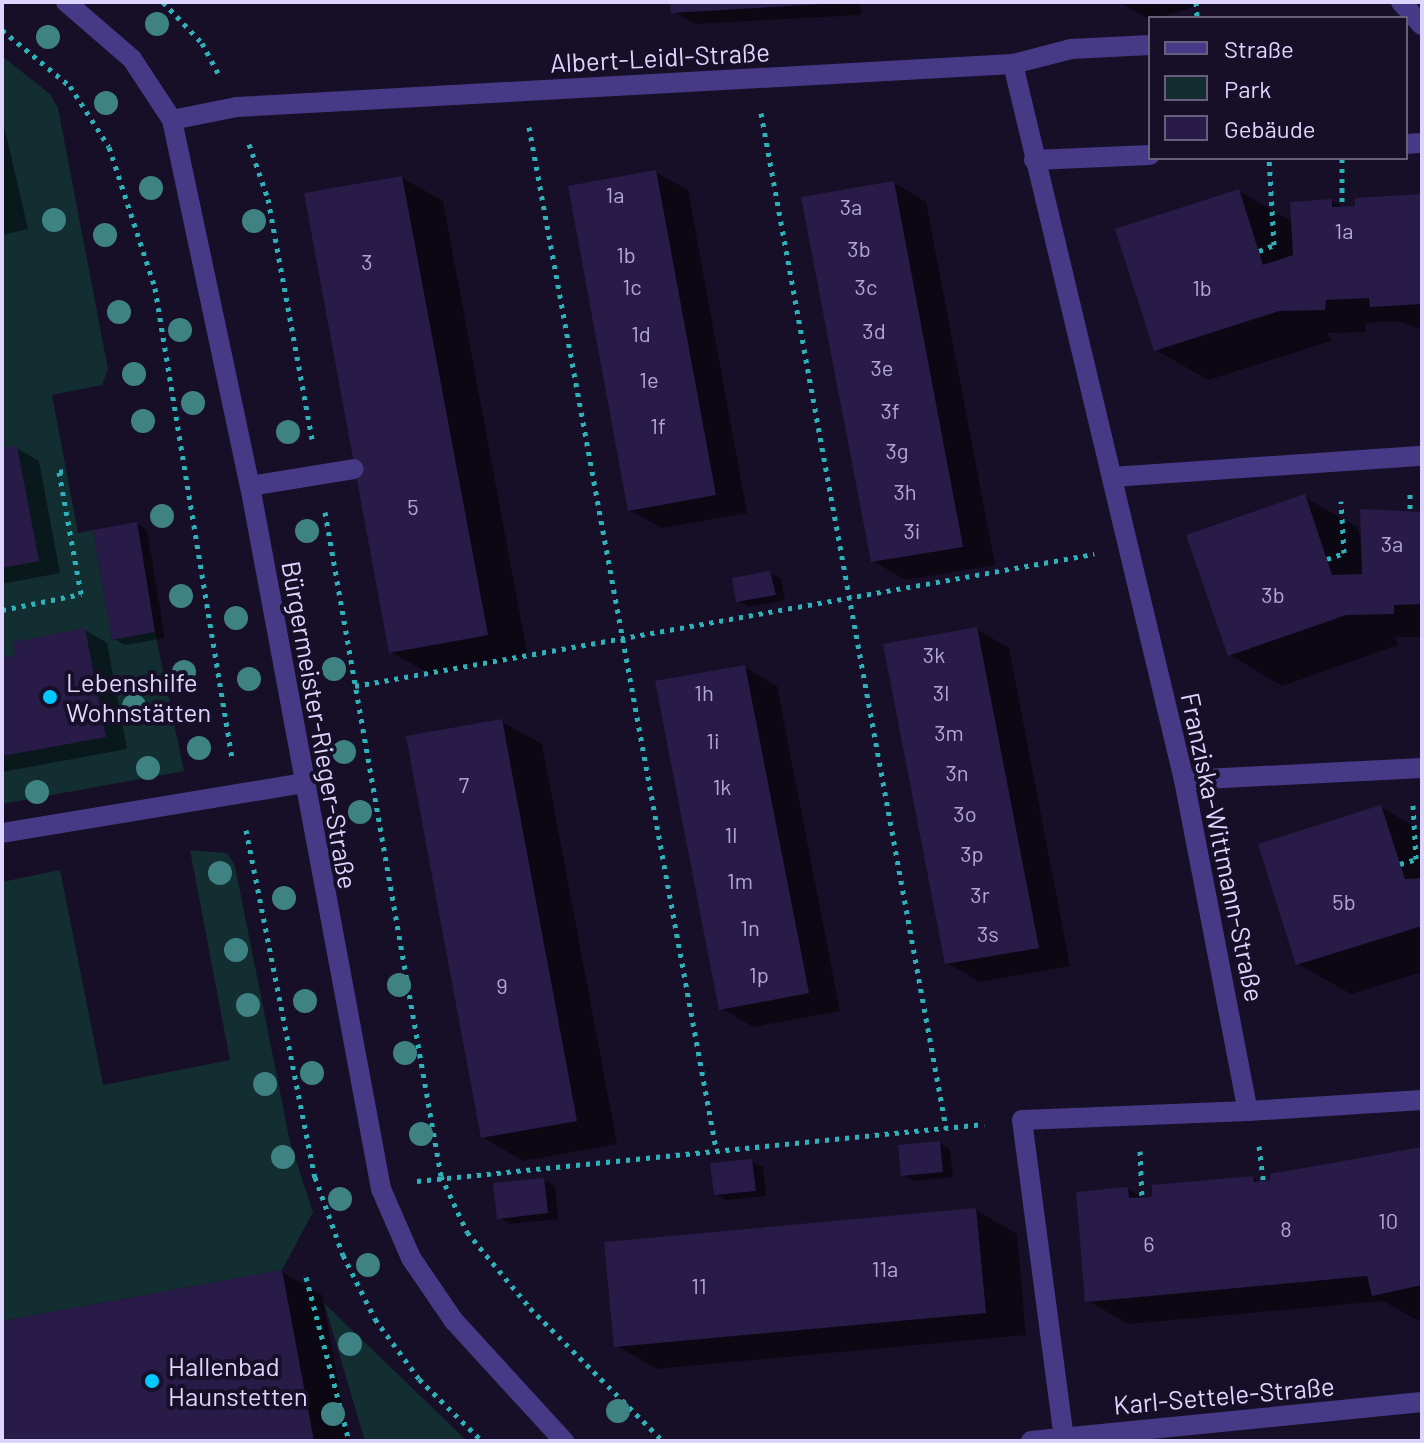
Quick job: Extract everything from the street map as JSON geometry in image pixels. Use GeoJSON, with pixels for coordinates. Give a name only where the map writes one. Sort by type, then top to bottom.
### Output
{"type":"FeatureCollection","features":[{"type":"Feature","properties":{"kind":"street","name":"Bürgermeister-Rieger-Straße"},"geometry":{"type":"LineString","coordinates":[[66,2],[132,59],[172,120],[250,486],[381,1189],[411,1258],[454,1321],[564,1441]]}},
{"type":"Feature","properties":{"kind":"street"},"geometry":{"type":"LineString","coordinates":[[1401,2],[1422,25]]}},
{"type":"Feature","properties":{"kind":"street","name":"Albert-Leidl-Straße"},"geometry":{"type":"LineString","coordinates":[[172,120],[237,107],[1013,64],[1071,49],[1148,45]]}},
{"type":"Feature","properties":{"kind":"street","name":"Franziska-Wittmann-Straße"},"geometry":{"type":"LineString","coordinates":[[1013,64],[1184,780],[1248,1111]]}},
{"type":"Feature","properties":{"kind":"street"},"geometry":{"type":"LineString","coordinates":[[1034,160],[1148,155]]}},
{"type":"Feature","properties":{"kind":"street"},"geometry":{"type":"LineString","coordinates":[[1112,477],[1422,456]]}},
{"type":"Feature","properties":{"kind":"street"},"geometry":{"type":"LineString","coordinates":[[250,486],[354,469]]}},
{"type":"Feature","properties":{"kind":"street"},"geometry":{"type":"LineString","coordinates":[[1184,780],[1417,768]]}},
{"type":"Feature","properties":{"kind":"street"},"geometry":{"type":"LineString","coordinates":[[2,833],[303,783]]}},
{"type":"Feature","properties":{"kind":"street"},"geometry":{"type":"LineString","coordinates":[[1064,1437],[1022,1120],[1422,1100]]}},
{"type":"Feature","properties":{"kind":"street","name":"Karl-Settele-Straße"},"geometry":{"type":"LineString","coordinates":[[1031,1441],[1422,1402]]}},
{"type":"Feature","properties":{"kind":"path"},"geometry":{"type":"LineString","coordinates":[[163,2],[202,43],[237,107],[268,199],[441,1176],[467,1232],[530,1308],[663,1441]]}},
{"type":"Feature","properties":{"kind":"path"},"geometry":{"type":"LineString","coordinates":[[2,30],[70,86],[109,147],[155,288],[238,793],[315,1177],[343,1255],[375,1319],[419,1379],[482,1441]]}},
{"type":"Feature","properties":{"kind":"path"},"geometry":{"type":"LineString","coordinates":[[755,77],[946,1128]]}},
{"type":"Feature","properties":{"kind":"path"},"geometry":{"type":"LineString","coordinates":[[522,91],[716,1149]]}},
{"type":"Feature","properties":{"kind":"path"},"geometry":{"type":"LineString","coordinates":[[1259,251],[1274,245],[1269,160]]}},
{"type":"Feature","properties":{"kind":"path"},"geometry":{"type":"LineString","coordinates":[[1342,160],[1342,206]]}},
{"type":"Feature","properties":{"kind":"path"},"geometry":{"type":"LineString","coordinates":[[1327,559],[1344,553],[1338,462]]}},
{"type":"Feature","properties":{"kind":"path"},"geometry":{"type":"LineString","coordinates":[[2,610],[81,594],[59,472],[65,471]]}},
{"type":"Feature","properties":{"kind":"path"},"geometry":{"type":"LineString","coordinates":[[355,686],[1130,548]]}},
{"type":"Feature","properties":{"kind":"path"},"geometry":{"type":"LineString","coordinates":[[1400,864],[1416,859],[1417,768]]}},
{"type":"Feature","properties":{"kind":"path"},"geometry":{"type":"LineString","coordinates":[[381,1189],[441,1176],[1022,1120]]}},
{"type":"Feature","properties":{"kind":"path"},"geometry":{"type":"LineString","coordinates":[[306,1277],[349,1441]]}},
{"type":"Feature","properties":{"kind":"green space"},"geometry":{"type":"Polygon","coordinates":[[[2,56],[50,94],[58,108],[108,369],[102,385],[52,395],[78,533],[93,530],[112,640],[155,632],[184,771],[2,804],[2,56]]]}},
{"type":"Feature","properties":{"kind":"green space"},"geometry":{"type":"Polygon","coordinates":[[[190,850],[227,853],[235,866],[290,1142],[313,1212],[282,1270],[2,1321],[2,882],[60,870],[103,1085],[230,1060],[190,850]]]}},
{"type":"Feature","properties":{"kind":"green space"},"geometry":{"type":"Polygon","coordinates":[[[324,1303],[467,1441],[365,1441],[324,1303]]]}},
{"type":"Feature","properties":{"kind":"building"},"geometry":{"type":"Polygon","coordinates":[[[670,2],[823,2],[823,4],[671,13],[670,2]]]}},
{"type":"Feature","properties":{"kind":"building"},"geometry":{"type":"Polygon","coordinates":[[[656,170],[716,495],[628,511],[568,186],[656,170]]]}},
{"type":"Feature","properties":{"kind":"building"},"geometry":{"type":"Polygon","coordinates":[[[402,176],[488,635],[389,653],[304,193],[402,176]]]}},
{"type":"Feature","properties":{"kind":"building"},"geometry":{"type":"Polygon","coordinates":[[[894,181],[963,547],[871,562],[801,197],[894,181]]]}},
{"type":"Feature","properties":{"kind":"building"},"geometry":{"type":"Polygon","coordinates":[[[1239,189],[1263,265],[1293,255],[1290,202],[1332,199],[1332,207],[1355,206],[1355,198],[1422,194],[1422,304],[1370,307],[1369,298],[1326,300],[1325,310],[1279,311],[1154,351],[1115,229],[1239,189]]]}},
{"type":"Feature","properties":{"kind":"building"},"geometry":{"type":"Polygon","coordinates":[[[17,446],[39,561],[2,568],[2,448],[17,446]]]}},
{"type":"Feature","properties":{"kind":"building"},"geometry":{"type":"Polygon","coordinates":[[[1305,494],[1332,575],[1362,574],[1360,509],[1422,512],[1422,604],[1394,605],[1394,614],[1346,615],[1228,656],[1186,535],[1305,494]]]}},
{"type":"Feature","properties":{"kind":"building"},"geometry":{"type":"Polygon","coordinates":[[[137,522],[155,632],[112,640],[93,530],[137,522]]]}},
{"type":"Feature","properties":{"kind":"building"},"geometry":{"type":"Polygon","coordinates":[[[770,571],[776,595],[736,602],[732,578],[770,571]]]}},
{"type":"Feature","properties":{"kind":"building"},"geometry":{"type":"Polygon","coordinates":[[[977,627],[1039,948],[945,964],[883,644],[977,627]]]}},
{"type":"Feature","properties":{"kind":"building","name":"Lebenshilfe Wohnstätten"},"geometry":{"type":"Polygon","coordinates":[[[85,628],[106,737],[2,756],[2,658],[15,655],[13,642],[85,628]]]}},
{"type":"Feature","properties":{"kind":"building"},"geometry":{"type":"Polygon","coordinates":[[[745,665],[809,993],[719,1010],[655,681],[745,665]]]}},
{"type":"Feature","properties":{"kind":"building"},"geometry":{"type":"Polygon","coordinates":[[[502,719],[577,1121],[481,1138],[406,736],[502,719]]]}},
{"type":"Feature","properties":{"kind":"building"},"geometry":{"type":"Polygon","coordinates":[[[1381,805],[1405,879],[1422,878],[1422,926],[1296,965],[1258,844],[1381,805]]]}},
{"type":"Feature","properties":{"kind":"building"},"geometry":{"type":"Polygon","coordinates":[[[940,1141],[943,1172],[901,1176],[898,1145],[940,1141]]]}},
{"type":"Feature","properties":{"kind":"building"},"geometry":{"type":"Polygon","coordinates":[[[1422,1147],[1422,1285],[1372,1296],[1367,1276],[1085,1302],[1076,1192],[1128,1187],[1129,1198],[1152,1197],[1152,1185],[1253,1176],[1254,1182],[1263,1181],[1270,1180],[1270,1174],[1422,1147]]]}},
{"type":"Feature","properties":{"kind":"building"},"geometry":{"type":"Polygon","coordinates":[[[752,1159],[756,1191],[714,1195],[710,1163],[752,1159]]]}},
{"type":"Feature","properties":{"kind":"building"},"geometry":{"type":"Polygon","coordinates":[[[544,1178],[548,1213],[497,1219],[493,1183],[544,1178]]]}},
{"type":"Feature","properties":{"kind":"building"},"geometry":{"type":"Polygon","coordinates":[[[976,1208],[986,1313],[614,1347],[604,1242],[976,1208]]]}},
{"type":"Feature","properties":{"kind":"building","name":"Hallenbad Haunstetten"},"geometry":{"type":"Polygon","coordinates":[[[282,1270],[314,1441],[2,1441],[2,1321],[282,1270]]]}},
{"type":"Feature","properties":{"kind":"place","name":"Lebenshilfe Wohnstätten"},"geometry":{"type":"Point","coordinates":[50,697]}},
{"type":"Feature","properties":{"kind":"place","name":"Hallenbad Haunstetten"},"geometry":{"type":"Point","coordinates":[152,1381]}}]}
